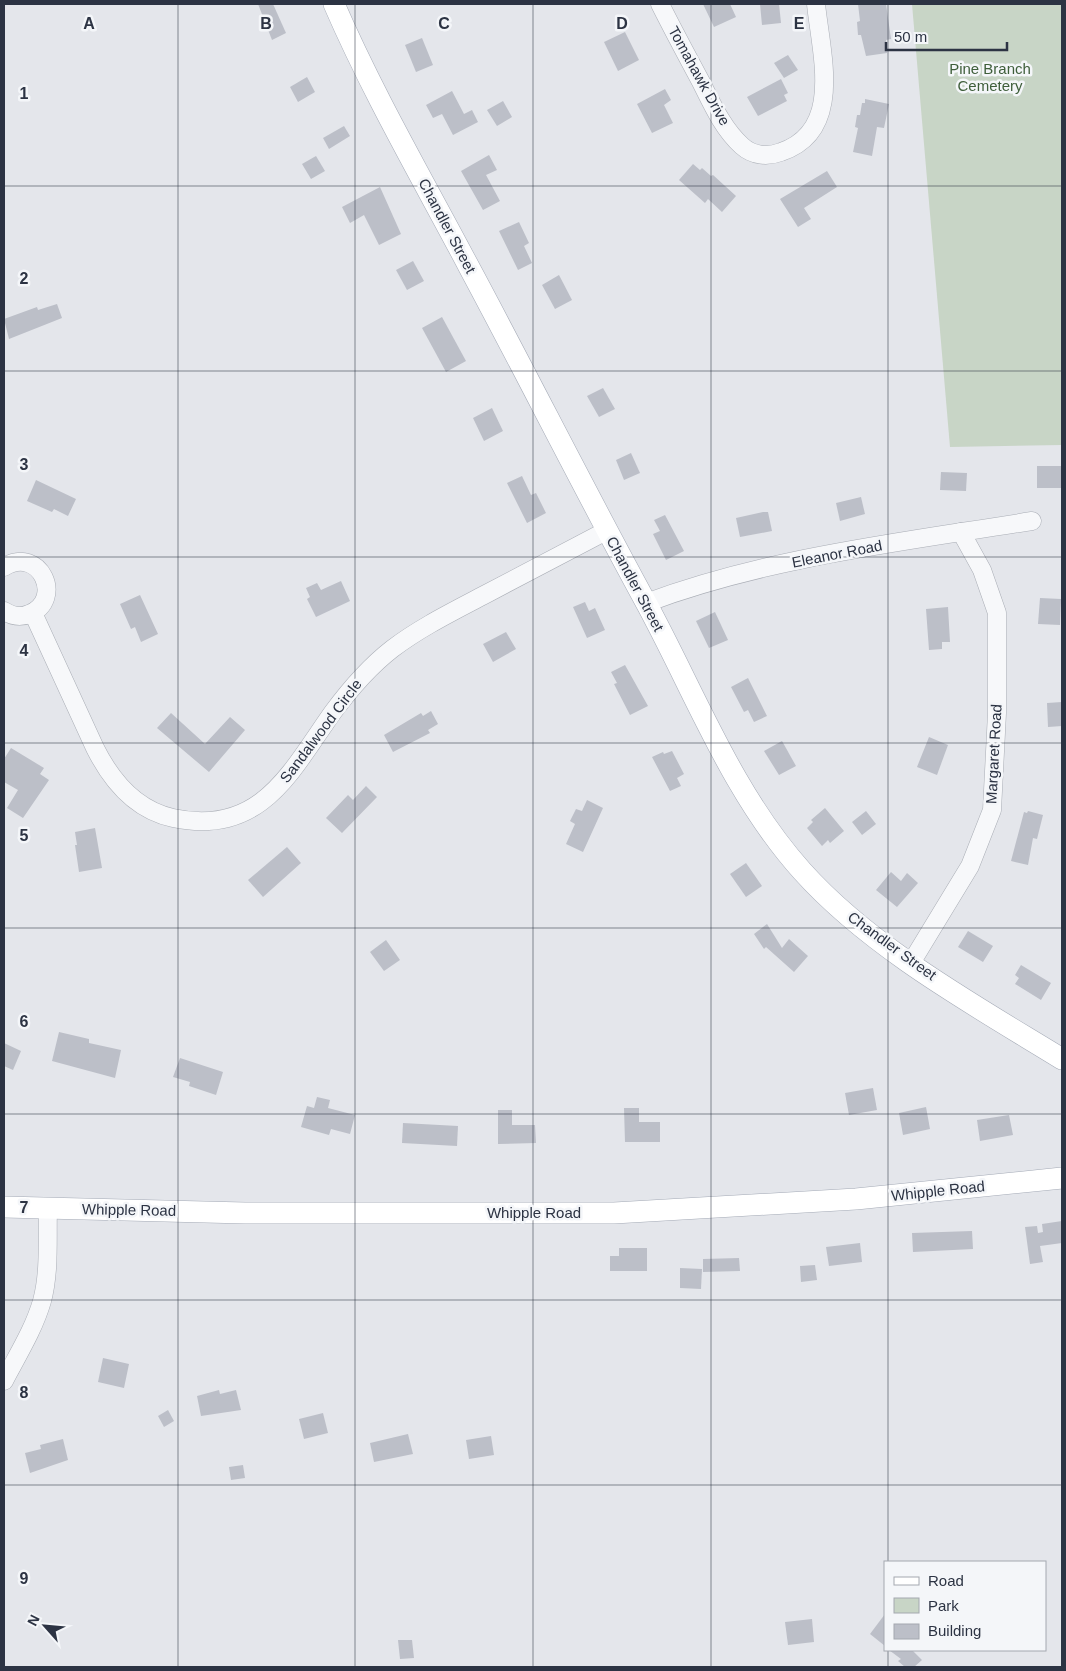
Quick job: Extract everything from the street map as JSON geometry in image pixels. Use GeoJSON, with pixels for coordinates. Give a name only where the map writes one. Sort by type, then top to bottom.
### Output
{"type":"FeatureCollection","features":[{"type":"Feature","properties":{"kind":"main road","name":"Chandler Street"},"geometry":{"type":"LineString","coordinates":[[334,4],[383,104],[606,531],[646,603],[735,777],[766,826],[801,870],[828,898],[875,938],[1062,1059]]}},
{"type":"Feature","properties":{"kind":"main road","name":"Whipple Road"},"geometry":{"type":"LineString","coordinates":[[4,1207],[260,1213],[614,1213],[856,1199],[1062,1178]]}},
{"type":"Feature","properties":{"kind":"street","name":"Tomahawk Drive"},"geometry":{"type":"LineString","coordinates":[[660,4],[724,125],[745,148],[764,155],[779,153],[799,144],[813,131],[820,117],[823,78],[816,4]]}},
{"type":"Feature","properties":{"kind":"street","name":"Eleanor Road"},"geometry":{"type":"LineString","coordinates":[[646,603],[728,576],[961,532],[1032,522]]}},
{"type":"Feature","properties":{"kind":"street","name":"Sandalwood Circle"},"geometry":{"type":"LineString","coordinates":[[33,613],[95,748],[103,764],[118,784],[141,804],[160,814],[179,819],[215,819],[244,812],[266,800],[292,772],[356,683],[393,649],[432,622],[606,531]]}},
{"type":"Feature","properties":{"kind":"street","name":"Margaret Road"},"geometry":{"type":"LineString","coordinates":[[911,962],[970,866],[992,810],[997,713],[997,613],[982,570],[961,532]]}},
{"type":"Feature","properties":{"kind":"street"},"geometry":{"type":"LineString","coordinates":[[4,567],[23,562],[30,563],[41,571],[47,587],[46,596],[39,608],[33,613],[17,616],[4,611]]}},
{"type":"Feature","properties":{"kind":"street"},"geometry":{"type":"LineString","coordinates":[[4,1381],[31,1329],[42,1300],[47,1265],[48,1208]]}},
{"type":"Feature","properties":{"kind":"green space","name":"Pine Branch Cemetery"},"geometry":{"type":"Polygon","coordinates":[[[912,4],[1062,4],[1062,445],[950,447],[912,4]]]}},
{"type":"Feature","properties":{"kind":"building"},"geometry":{"type":"Polygon","coordinates":[[[258,4],[273,4],[286,33],[272,40],[258,4]]]}},
{"type":"Feature","properties":{"kind":"building"},"geometry":{"type":"Polygon","coordinates":[[[703,4],[730,4],[736,17],[714,27],[703,4]]]}},
{"type":"Feature","properties":{"kind":"building"},"geometry":{"type":"Polygon","coordinates":[[[760,4],[779,4],[781,23],[762,25],[760,4]]]}},
{"type":"Feature","properties":{"kind":"building"},"geometry":{"type":"Polygon","coordinates":[[[858,4],[886,4],[891,39],[886,40],[887,53],[866,56],[861,35],[858,35],[857,22],[860,21],[858,4]]]}},
{"type":"Feature","properties":{"kind":"building"},"geometry":{"type":"Polygon","coordinates":[[[625,32],[639,60],[618,71],[604,42],[625,32]]]}},
{"type":"Feature","properties":{"kind":"building"},"geometry":{"type":"Polygon","coordinates":[[[422,38],[433,65],[416,72],[405,45],[422,38]]]}},
{"type":"Feature","properties":{"kind":"building"},"geometry":{"type":"Polygon","coordinates":[[[788,55],[798,70],[784,78],[774,63],[788,55]]]}},
{"type":"Feature","properties":{"kind":"building"},"geometry":{"type":"Polygon","coordinates":[[[307,77],[315,92],[298,102],[290,87],[307,77]]]}},
{"type":"Feature","properties":{"kind":"building"},"geometry":{"type":"Polygon","coordinates":[[[781,79],[788,93],[784,95],[787,101],[758,116],[747,97],[781,79]]]}},
{"type":"Feature","properties":{"kind":"building"},"geometry":{"type":"Polygon","coordinates":[[[665,89],[671,100],[664,105],[673,123],[652,133],[637,104],[665,89]]]}},
{"type":"Feature","properties":{"kind":"building"},"geometry":{"type":"Polygon","coordinates":[[[452,91],[464,114],[472,110],[478,122],[453,135],[442,114],[433,118],[426,105],[452,91]]]}},
{"type":"Feature","properties":{"kind":"building"},"geometry":{"type":"Polygon","coordinates":[[[865,99],[889,104],[884,128],[877,127],[872,156],[853,152],[858,128],[855,127],[857,115],[860,115],[862,103],[865,103],[865,99]]]}},
{"type":"Feature","properties":{"kind":"building"},"geometry":{"type":"Polygon","coordinates":[[[503,101],[512,117],[497,126],[487,110],[503,101]]]}},
{"type":"Feature","properties":{"kind":"building"},"geometry":{"type":"Polygon","coordinates":[[[344,126],[350,136],[329,149],[323,138],[344,126]]]}},
{"type":"Feature","properties":{"kind":"building"},"geometry":{"type":"Polygon","coordinates":[[[489,155],[497,170],[486,175],[500,201],[483,210],[461,171],[489,155]]]}},
{"type":"Feature","properties":{"kind":"building"},"geometry":{"type":"Polygon","coordinates":[[[316,156],[325,171],[311,179],[302,164],[316,156]]]}},
{"type":"Feature","properties":{"kind":"building"},"geometry":{"type":"Polygon","coordinates":[[[693,164],[700,170],[702,168],[711,176],[713,175],[736,196],[722,212],[708,199],[705,203],[679,180],[693,164]]]}},
{"type":"Feature","properties":{"kind":"building"},"geometry":{"type":"Polygon","coordinates":[[[827,171],[837,187],[804,208],[811,219],[798,227],[780,199],[827,171]]]}},
{"type":"Feature","properties":{"kind":"building"},"geometry":{"type":"Polygon","coordinates":[[[380,187],[401,234],[379,245],[364,215],[350,223],[342,207],[380,187]]]}},
{"type":"Feature","properties":{"kind":"building"},"geometry":{"type":"Polygon","coordinates":[[[519,222],[529,243],[524,246],[532,263],[518,270],[499,231],[519,222]]]}},
{"type":"Feature","properties":{"kind":"building"},"geometry":{"type":"Polygon","coordinates":[[[413,261],[424,281],[407,290],[396,270],[413,261]]]}},
{"type":"Feature","properties":{"kind":"building"},"geometry":{"type":"Polygon","coordinates":[[[559,275],[572,300],[555,309],[542,285],[559,275]]]}},
{"type":"Feature","properties":{"kind":"building"},"geometry":{"type":"Polygon","coordinates":[[[57,304],[62,318],[9,339],[4,319],[37,307],[38,310],[57,304]]]}},
{"type":"Feature","properties":{"kind":"building"},"geometry":{"type":"Polygon","coordinates":[[[442,317],[466,361],[446,372],[422,328],[442,317]]]}},
{"type":"Feature","properties":{"kind":"building"},"geometry":{"type":"Polygon","coordinates":[[[603,388],[615,409],[599,417],[587,396],[603,388]]]}},
{"type":"Feature","properties":{"kind":"building"},"geometry":{"type":"Polygon","coordinates":[[[492,408],[503,431],[484,441],[473,418],[492,408]]]}},
{"type":"Feature","properties":{"kind":"building"},"geometry":{"type":"Polygon","coordinates":[[[631,453],[640,473],[624,480],[616,460],[631,453]]]}},
{"type":"Feature","properties":{"kind":"building"},"geometry":{"type":"Polygon","coordinates":[[[1037,466],[1062,466],[1062,488],[1037,488],[1037,466]]]}},
{"type":"Feature","properties":{"kind":"building"},"geometry":{"type":"Polygon","coordinates":[[[941,472],[967,473],[966,491],[940,490],[941,472]]]}},
{"type":"Feature","properties":{"kind":"building"},"geometry":{"type":"Polygon","coordinates":[[[522,476],[531,495],[536,493],[546,513],[527,523],[507,483],[522,476]]]}},
{"type":"Feature","properties":{"kind":"building"},"geometry":{"type":"Polygon","coordinates":[[[36,480],[76,499],[68,516],[54,509],[52,512],[27,501],[36,480]]]}},
{"type":"Feature","properties":{"kind":"building"},"geometry":{"type":"Polygon","coordinates":[[[861,497],[865,514],[840,521],[836,503],[861,497]]]}},
{"type":"Feature","properties":{"kind":"building"},"geometry":{"type":"Polygon","coordinates":[[[768,512],[772,531],[740,537],[736,518],[768,512]]]}},
{"type":"Feature","properties":{"kind":"building"},"geometry":{"type":"Polygon","coordinates":[[[665,515],[684,551],[666,560],[653,534],[660,531],[654,520],[665,515]]]}},
{"type":"Feature","properties":{"kind":"building"},"geometry":{"type":"Polygon","coordinates":[[[341,581],[350,601],[316,617],[307,599],[310,597],[306,588],[317,583],[321,590],[341,581]]]}},
{"type":"Feature","properties":{"kind":"building"},"geometry":{"type":"Polygon","coordinates":[[[140,595],[158,634],[141,642],[135,627],[131,629],[120,604],[140,595]]]}},
{"type":"Feature","properties":{"kind":"building"},"geometry":{"type":"Polygon","coordinates":[[[1040,598],[1061,599],[1060,625],[1038,624],[1040,598]]]}},
{"type":"Feature","properties":{"kind":"building"},"geometry":{"type":"Polygon","coordinates":[[[585,602],[589,611],[595,608],[605,630],[587,638],[573,607],[585,602]]]}},
{"type":"Feature","properties":{"kind":"building"},"geometry":{"type":"Polygon","coordinates":[[[948,607],[950,642],[942,642],[942,649],[929,650],[926,609],[948,607]]]}},
{"type":"Feature","properties":{"kind":"building"},"geometry":{"type":"Polygon","coordinates":[[[715,612],[728,640],[709,648],[696,621],[715,612]]]}},
{"type":"Feature","properties":{"kind":"building"},"geometry":{"type":"Polygon","coordinates":[[[506,632],[516,649],[493,662],[483,644],[506,632]]]}},
{"type":"Feature","properties":{"kind":"building"},"geometry":{"type":"Polygon","coordinates":[[[625,665],[648,706],[630,715],[614,684],[617,683],[611,672],[625,665]]]}},
{"type":"Feature","properties":{"kind":"building"},"geometry":{"type":"Polygon","coordinates":[[[748,678],[767,716],[754,722],[748,710],[744,712],[731,687],[748,678]]]}},
{"type":"Feature","properties":{"kind":"building"},"geometry":{"type":"Polygon","coordinates":[[[1062,702],[1062,726],[1048,727],[1047,703],[1062,702]]]}},
{"type":"Feature","properties":{"kind":"building"},"geometry":{"type":"Polygon","coordinates":[[[431,711],[438,724],[428,730],[430,733],[393,752],[384,735],[421,713],[423,716],[431,711]]]}},
{"type":"Feature","properties":{"kind":"building"},"geometry":{"type":"Polygon","coordinates":[[[171,713],[205,744],[230,717],[245,730],[209,772],[157,728],[171,713]]]}},
{"type":"Feature","properties":{"kind":"building"},"geometry":{"type":"Polygon","coordinates":[[[929,737],[948,745],[937,775],[917,767],[929,737]]]}},
{"type":"Feature","properties":{"kind":"building"},"geometry":{"type":"Polygon","coordinates":[[[782,741],[796,766],[779,775],[764,751],[782,741]]]}},
{"type":"Feature","properties":{"kind":"building"},"geometry":{"type":"Polygon","coordinates":[[[11,748],[44,768],[40,774],[49,780],[23,818],[7,808],[18,790],[4,782],[4,759],[11,748]]]}},
{"type":"Feature","properties":{"kind":"building"},"geometry":{"type":"Polygon","coordinates":[[[672,751],[684,774],[677,778],[681,786],[670,791],[652,757],[663,752],[664,754],[672,751]]]}},
{"type":"Feature","properties":{"kind":"building"},"geometry":{"type":"Polygon","coordinates":[[[366,786],[377,797],[342,833],[326,818],[348,795],[353,800],[366,786]]]}},
{"type":"Feature","properties":{"kind":"building"},"geometry":{"type":"Polygon","coordinates":[[[587,800],[603,808],[583,852],[566,844],[575,824],[570,821],[576,809],[582,811],[587,800]]]}},
{"type":"Feature","properties":{"kind":"building"},"geometry":{"type":"Polygon","coordinates":[[[825,808],[844,831],[830,843],[828,840],[822,846],[807,828],[813,822],[811,820],[825,808]]]}},
{"type":"Feature","properties":{"kind":"building"},"geometry":{"type":"Polygon","coordinates":[[[866,811],[876,824],[862,835],[852,822],[866,811]]]}},
{"type":"Feature","properties":{"kind":"building"},"geometry":{"type":"Polygon","coordinates":[[[1028,811],[1043,815],[1037,839],[1033,838],[1028,865],[1011,861],[1024,812],[1027,813],[1028,811]]]}},
{"type":"Feature","properties":{"kind":"building"},"geometry":{"type":"Polygon","coordinates":[[[95,828],[102,868],[79,872],[75,832],[95,828]]]}},
{"type":"Feature","properties":{"kind":"building"},"geometry":{"type":"Polygon","coordinates":[[[287,847],[301,863],[263,897],[248,880],[287,847]]]}},
{"type":"Feature","properties":{"kind":"building"},"geometry":{"type":"Polygon","coordinates":[[[746,863],[762,886],[746,897],[730,874],[746,863]]]}},
{"type":"Feature","properties":{"kind":"building"},"geometry":{"type":"Polygon","coordinates":[[[891,872],[901,881],[907,873],[918,883],[897,907],[876,890],[891,872]]]}},
{"type":"Feature","properties":{"kind":"building"},"geometry":{"type":"Polygon","coordinates":[[[767,924],[782,948],[789,939],[808,956],[794,972],[766,947],[764,949],[754,934],[767,924]]]}},
{"type":"Feature","properties":{"kind":"building"},"geometry":{"type":"Polygon","coordinates":[[[968,931],[993,946],[983,962],[958,947],[968,931]]]}},
{"type":"Feature","properties":{"kind":"building"},"geometry":{"type":"Polygon","coordinates":[[[386,940],[400,960],[384,971],[370,952],[386,940]]]}},
{"type":"Feature","properties":{"kind":"building"},"geometry":{"type":"Polygon","coordinates":[[[1021,965],[1051,983],[1041,1000],[1015,984],[1019,978],[1015,975],[1021,965]]]}},
{"type":"Feature","properties":{"kind":"building"},"geometry":{"type":"Polygon","coordinates":[[[59,1032],[89,1039],[89,1043],[121,1050],[115,1078],[52,1061],[59,1032]]]}},
{"type":"Feature","properties":{"kind":"building"},"geometry":{"type":"Polygon","coordinates":[[[4,1043],[21,1051],[13,1070],[4,1066],[4,1043]]]}},
{"type":"Feature","properties":{"kind":"building"},"geometry":{"type":"Polygon","coordinates":[[[180,1058],[223,1072],[216,1095],[189,1086],[190,1082],[173,1077],[180,1058]]]}},
{"type":"Feature","properties":{"kind":"building"},"geometry":{"type":"Polygon","coordinates":[[[873,1088],[877,1110],[849,1115],[845,1093],[873,1088]]]}},
{"type":"Feature","properties":{"kind":"building"},"geometry":{"type":"Polygon","coordinates":[[[317,1097],[330,1100],[328,1108],[355,1115],[350,1134],[331,1129],[329,1135],[301,1127],[307,1106],[314,1108],[317,1097]]]}},
{"type":"Feature","properties":{"kind":"building"},"geometry":{"type":"Polygon","coordinates":[[[926,1107],[930,1129],[903,1135],[899,1113],[926,1107]]]}},
{"type":"Feature","properties":{"kind":"building"},"geometry":{"type":"Polygon","coordinates":[[[624,1108],[639,1108],[639,1122],[660,1122],[660,1142],[625,1142],[624,1108]]]}},
{"type":"Feature","properties":{"kind":"building"},"geometry":{"type":"Polygon","coordinates":[[[498,1110],[512,1110],[512,1125],[535,1125],[536,1143],[498,1144],[498,1110]]]}},
{"type":"Feature","properties":{"kind":"building"},"geometry":{"type":"Polygon","coordinates":[[[1009,1115],[1013,1135],[980,1141],[977,1120],[1009,1115]]]}},
{"type":"Feature","properties":{"kind":"building"},"geometry":{"type":"Polygon","coordinates":[[[403,1123],[458,1126],[457,1146],[402,1143],[403,1123]]]}},
{"type":"Feature","properties":{"kind":"building"},"geometry":{"type":"Polygon","coordinates":[[[1062,1221],[1062,1243],[1040,1246],[1043,1262],[1030,1264],[1025,1227],[1037,1226],[1038,1233],[1043,1232],[1042,1224],[1062,1221]]]}},
{"type":"Feature","properties":{"kind":"building"},"geometry":{"type":"Polygon","coordinates":[[[972,1231],[973,1249],[913,1252],[912,1233],[972,1231]]]}},
{"type":"Feature","properties":{"kind":"building"},"geometry":{"type":"Polygon","coordinates":[[[860,1243],[862,1262],[829,1266],[826,1247],[860,1243]]]}},
{"type":"Feature","properties":{"kind":"building"},"geometry":{"type":"Polygon","coordinates":[[[619,1248],[647,1248],[647,1271],[610,1271],[610,1256],[619,1256],[619,1248]]]}},
{"type":"Feature","properties":{"kind":"building"},"geometry":{"type":"Polygon","coordinates":[[[739,1258],[740,1271],[703,1272],[703,1259],[739,1258]]]}},
{"type":"Feature","properties":{"kind":"building"},"geometry":{"type":"Polygon","coordinates":[[[815,1265],[817,1280],[801,1282],[800,1266],[815,1265]]]}},
{"type":"Feature","properties":{"kind":"building"},"geometry":{"type":"Polygon","coordinates":[[[680,1268],[702,1269],[701,1289],[680,1288],[680,1268]]]}},
{"type":"Feature","properties":{"kind":"building"},"geometry":{"type":"Polygon","coordinates":[[[103,1358],[129,1364],[124,1388],[98,1382],[103,1358]]]}},
{"type":"Feature","properties":{"kind":"building"},"geometry":{"type":"Polygon","coordinates":[[[219,1390],[220,1394],[236,1390],[241,1410],[201,1416],[197,1396],[219,1390]]]}},
{"type":"Feature","properties":{"kind":"building"},"geometry":{"type":"Polygon","coordinates":[[[168,1410],[174,1421],[164,1427],[158,1416],[168,1410]]]}},
{"type":"Feature","properties":{"kind":"building"},"geometry":{"type":"Polygon","coordinates":[[[323,1413],[328,1433],[304,1439],[299,1419],[323,1413]]]}},
{"type":"Feature","properties":{"kind":"building"},"geometry":{"type":"Polygon","coordinates":[[[408,1434],[413,1454],[374,1462],[370,1443],[408,1434]]]}},
{"type":"Feature","properties":{"kind":"building"},"geometry":{"type":"Polygon","coordinates":[[[491,1436],[494,1455],[469,1459],[466,1440],[491,1436]]]}},
{"type":"Feature","properties":{"kind":"building"},"geometry":{"type":"Polygon","coordinates":[[[63,1439],[68,1460],[30,1473],[25,1453],[41,1449],[40,1445],[63,1439]]]}},
{"type":"Feature","properties":{"kind":"building"},"geometry":{"type":"Polygon","coordinates":[[[243,1465],[245,1478],[231,1480],[229,1467],[243,1465]]]}},
{"type":"Feature","properties":{"kind":"building"},"geometry":{"type":"Polygon","coordinates":[[[884,1615],[884,1645],[870,1634],[884,1615]]]}},
{"type":"Feature","properties":{"kind":"building"},"geometry":{"type":"Polygon","coordinates":[[[812,1619],[814,1642],[788,1645],[785,1622],[812,1619]]]}},
{"type":"Feature","properties":{"kind":"building"},"geometry":{"type":"Polygon","coordinates":[[[398,1640],[412,1640],[414,1658],[400,1659],[398,1640]]]}},
{"type":"Feature","properties":{"kind":"building"},"geometry":{"type":"Polygon","coordinates":[[[890,1651],[913,1651],[922,1660],[914,1667],[905,1667],[898,1661],[901,1659],[890,1651]]]}}]}
